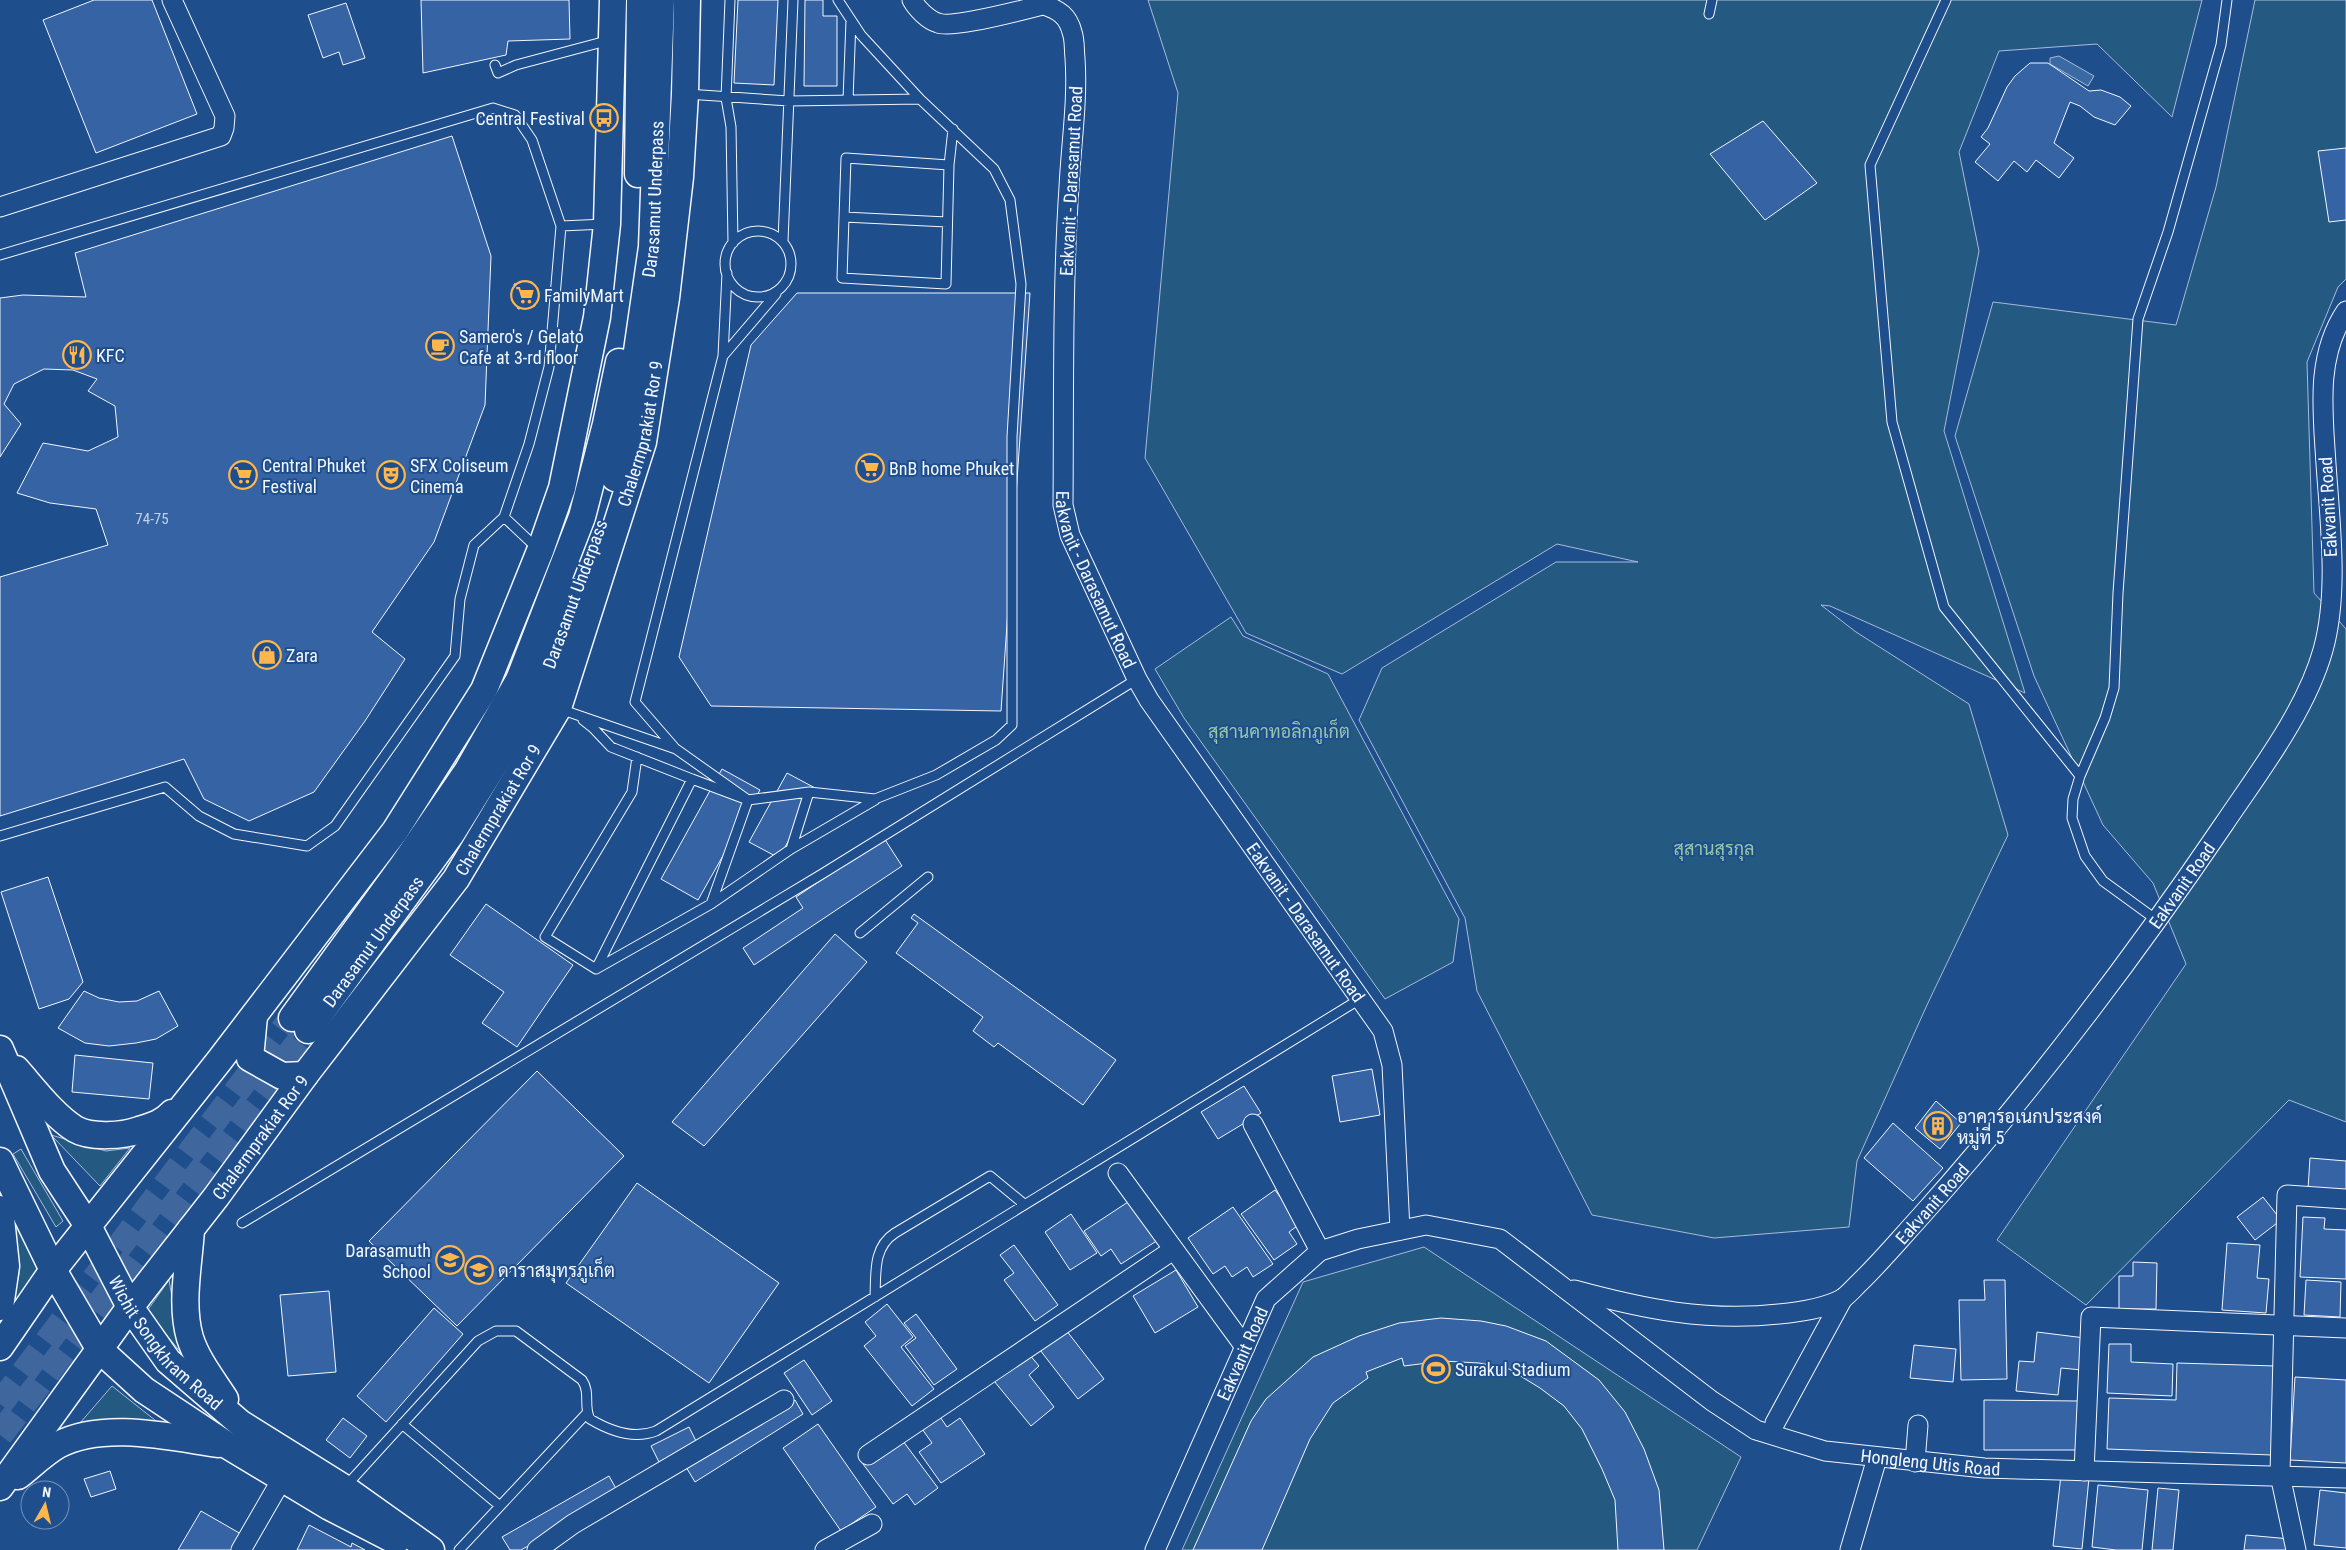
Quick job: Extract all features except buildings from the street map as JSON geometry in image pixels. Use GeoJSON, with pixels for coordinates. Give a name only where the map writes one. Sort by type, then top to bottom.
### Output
{"type":"FeatureCollection","features":[{"type":"Feature","properties":{"kind":"main road"},"geometry":{"type":"LineString","coordinates":[[0,1347],[53,1270],[219,1061],[395,831],[484,690],[540,551],[562,488],[597,317],[607,224],[614,0]]}},
{"type":"Feature","properties":{"kind":"main road","name":"Darasamut Underpass"},"geometry":{"type":"LineString","coordinates":[[640,0],[638,184],[631,297],[606,424],[582,517],[519,680],[468,770],[401,868],[300,1024],[452,834],[538,692],[585,576],[622,455],[652,247],[661,0]]}},
{"type":"Feature","properties":{"kind":"main road","name":"Chalermprakiat Ror 9"},"geometry":{"type":"LineString","coordinates":[[0,1489],[130,1307],[456,879],[567,712],[643,442],[667,289],[680,177],[685,94],[687,0]]}},
{"type":"Feature","properties":{"kind":"main road"},"geometry":{"type":"LineString","coordinates":[[254,1015],[250,1058],[282,1076],[305,1075]]}},
{"type":"Feature","properties":{"kind":"main road"},"geometry":{"type":"LineString","coordinates":[[0,1050],[44,1100],[76,1130],[100,1134],[125,1135],[166,1121],[219,1061]]}},
{"type":"Feature","properties":{"kind":"main road","name":"Wichit Songkhram Road"},"geometry":{"type":"LineString","coordinates":[[0,1050],[10,1102],[88,1226],[130,1307],[168,1361],[240,1423],[344,1488],[431,1550]]}},
{"type":"Feature","properties":{"kind":"main road","name":"Wichit Songkhram Road"},"geometry":{"type":"LineString","coordinates":[[0,1161],[53,1270],[100,1350],[144,1390],[227,1445],[330,1507],[414,1550]]}},
{"type":"Feature","properties":{"kind":"main road"},"geometry":{"type":"LineString","coordinates":[[0,1208],[6,1266],[0,1308]]}},
{"type":"Feature","properties":{"kind":"main road"},"geometry":{"type":"LineString","coordinates":[[191,1229],[186,1310],[190,1337],[200,1360],[240,1423]]}},
{"type":"Feature","properties":{"kind":"main road"},"geometry":{"type":"LineString","coordinates":[[0,1489],[58,1445],[96,1434],[136,1432],[227,1445]]}},
{"type":"Feature","properties":{"kind":"street"},"geometry":{"type":"LineString","coordinates":[[0,206],[220,136],[224,128],[225,116],[172,0]]}},
{"type":"Feature","properties":{"kind":"street","name":"Eakvanit - Darasamut Road"},"geometry":{"type":"LineString","coordinates":[[912,0],[915,6],[938,23],[955,23],[1044,5],[1057,9],[1067,18],[1073,33],[1076,69],[1075,123],[1068,205],[1063,505],[1070,535],[1149,700],[1383,1031],[1392,1066],[1400,1230]]}},
{"type":"Feature","properties":{"kind":"street","name":"Eakvanit Road"},"geometry":{"type":"LineString","coordinates":[[1155,1550],[1266,1299],[1320,1251],[1358,1239],[1426,1225],[1500,1239],[1565,1287],[1636,1307],[1692,1316],[1750,1318],[1803,1312],[1843,1298],[1873,1269],[1989,1140],[2158,921],[2298,711],[2323,650],[2331,602],[2331,529],[2323,378],[2329,347],[2338,324],[2346,311]]}},
{"type":"Feature","properties":{"kind":"street"},"geometry":{"type":"LineString","coordinates":[[1253,1124],[1320,1251]]}},
{"type":"Feature","properties":{"kind":"street"},"geometry":{"type":"LineString","coordinates":[[1118,1173],[1245,1347]]}},
{"type":"Feature","properties":{"kind":"street"},"geometry":{"type":"LineString","coordinates":[[2296,1550],[2280,1475],[2287,1195],[2346,1199]]}},
{"type":"Feature","properties":{"kind":"street"},"geometry":{"type":"LineString","coordinates":[[868,1455],[1174,1250]]}},
{"type":"Feature","properties":{"kind":"street","name":"Hongleng Utis Road"},"geometry":{"type":"LineString","coordinates":[[1565,1287],[1712,1401],[1756,1430],[1825,1452],[1984,1468],[2346,1478]]}},
{"type":"Feature","properties":{"kind":"street"},"geometry":{"type":"LineString","coordinates":[[1775,1423],[1826,1333],[1843,1298]]}},
{"type":"Feature","properties":{"kind":"street"},"geometry":{"type":"LineString","coordinates":[[1622,1331],[1615,1316],[1627,1307],[1636,1307]]}},
{"type":"Feature","properties":{"kind":"street"},"geometry":{"type":"LineString","coordinates":[[1803,1312],[1816,1313],[1826,1322],[1826,1333]]}},
{"type":"Feature","properties":{"kind":"street"},"geometry":{"type":"LineString","coordinates":[[2084,1471],[2091,1317],[2346,1328]]}},
{"type":"Feature","properties":{"kind":"street"},"geometry":{"type":"LineString","coordinates":[[537,1550],[573,1524],[784,1400]]}},
{"type":"Feature","properties":{"kind":"street"},"geometry":{"type":"LineString","coordinates":[[1751,1426],[1775,1423]]}},
{"type":"Feature","properties":{"kind":"street"},"geometry":{"type":"LineString","coordinates":[[1775,1423],[1793,1441]]}},
{"type":"Feature","properties":{"kind":"street"},"geometry":{"type":"LineString","coordinates":[[1914,1462],[1918,1425]]}},
{"type":"Feature","properties":{"kind":"street"},"geometry":{"type":"LineString","coordinates":[[1850,1550],[1877,1458]]}},
{"type":"Feature","properties":{"kind":"street"},"geometry":{"type":"LineString","coordinates":[[241,1550],[282,1479]]}},
{"type":"Feature","properties":{"kind":"street"},"geometry":{"type":"LineString","coordinates":[[825,1550],[872,1524]]}},
{"type":"Feature","properties":{"kind":"lane"},"geometry":{"type":"LineString","coordinates":[[730,0],[726,98],[731,127],[733,243]]}},
{"type":"Feature","properties":{"kind":"lane"},"geometry":{"type":"LineString","coordinates":[[782,241],[793,0]]}},
{"type":"Feature","properties":{"kind":"lane"},"geometry":{"type":"LineString","coordinates":[[596,969],[711,904],[791,849],[875,799],[936,775],[996,740],[1012,725],[1012,437],[1020,284],[1010,200],[994,169],[920,99],[878,54],[838,0]]}},
{"type":"Feature","properties":{"kind":"lane"},"geometry":{"type":"LineString","coordinates":[[1709,14],[1712,0]]}},
{"type":"Feature","properties":{"kind":"lane"},"geometry":{"type":"LineString","coordinates":[[1946,0],[1870,165],[1892,422],[1944,606],[2080,776]]}},
{"type":"Feature","properties":{"kind":"lane"},"geometry":{"type":"LineString","coordinates":[[2158,921],[2103,881],[2085,856],[2072,818],[2073,799],[2080,776],[2105,718],[2114,688],[2120,564],[2138,319],[2168,232],[2221,45],[2227,0]]}},
{"type":"Feature","properties":{"kind":"lane"},"geometry":{"type":"LineString","coordinates":[[848,100],[851,20]]}},
{"type":"Feature","properties":{"kind":"lane"},"geometry":{"type":"LineString","coordinates":[[495,65],[498,73],[516,65],[612,40]]}},
{"type":"Feature","properties":{"kind":"lane"},"geometry":{"type":"LineString","coordinates":[[685,94],[789,101],[920,99]]}},
{"type":"Feature","properties":{"kind":"lane"},"geometry":{"type":"LineString","coordinates":[[0,255],[493,108],[515,114],[532,140],[561,226],[549,367],[529,444],[504,517],[474,545],[460,599],[455,656],[335,826],[307,846],[234,834],[199,816],[165,787],[0,836]]}},
{"type":"Feature","properties":{"kind":"lane"},"geometry":{"type":"LineString","coordinates":[[949,165],[846,158],[842,278],[946,284],[949,165],[953,129]]}},
{"type":"Feature","properties":{"kind":"lane"},"geometry":{"type":"LineString","coordinates":[[844,217],[948,222]]}},
{"type":"Feature","properties":{"kind":"lane"},"geometry":{"type":"LineString","coordinates":[[561,226],[607,224]]}},
{"type":"Feature","properties":{"kind":"lane"},"geometry":{"type":"LineString","coordinates":[[723,356],[787,282],[791,272],[792,261],[789,250],[782,241],[768,233],[752,232],[741,236],[733,243],[726,258],[723,356],[635,702],[676,749],[748,800]]}},
{"type":"Feature","properties":{"kind":"lane"},"geometry":{"type":"LineString","coordinates":[[727,273],[731,284],[738,291],[748,296],[759,298],[770,296],[779,291]]}},
{"type":"Feature","properties":{"kind":"lane"},"geometry":{"type":"LineString","coordinates":[[504,517],[540,551]]}},
{"type":"Feature","properties":{"kind":"lane"},"geometry":{"type":"LineString","coordinates":[[242,1223],[822,874],[1137,678]]}},
{"type":"Feature","properties":{"kind":"lane"},"geometry":{"type":"LineString","coordinates":[[567,712],[620,728],[676,749]]}},
{"type":"Feature","properties":{"kind":"lane"},"geometry":{"type":"LineString","coordinates":[[567,712],[593,728],[611,747],[692,780],[748,800],[809,792],[875,799]]}},
{"type":"Feature","properties":{"kind":"lane"},"geometry":{"type":"LineString","coordinates":[[596,969],[545,936],[632,792],[637,757]]}},
{"type":"Feature","properties":{"kind":"lane"},"geometry":{"type":"LineString","coordinates":[[596,969],[692,780]]}},
{"type":"Feature","properties":{"kind":"lane"},"geometry":{"type":"LineString","coordinates":[[791,849],[809,792]]}},
{"type":"Feature","properties":{"kind":"lane"},"geometry":{"type":"LineString","coordinates":[[711,904],[748,800]]}},
{"type":"Feature","properties":{"kind":"lane"},"geometry":{"type":"LineString","coordinates":[[860,934],[928,877]]}},
{"type":"Feature","properties":{"kind":"lane"},"geometry":{"type":"LineString","coordinates":[[344,1488],[478,1341],[487,1335],[506,1330],[516,1332],[582,1380],[588,1395],[587,1413],[590,1419],[623,1434],[643,1435],[656,1431],[1360,999]]}},
{"type":"Feature","properties":{"kind":"lane"},"geometry":{"type":"LineString","coordinates":[[874,1297],[878,1256],[882,1244],[890,1236],[990,1176],[1024,1204]]}},
{"type":"Feature","properties":{"kind":"lane"},"geometry":{"type":"LineString","coordinates":[[459,1550],[587,1413]]}},
{"type":"Feature","properties":{"kind":"lane"},"geometry":{"type":"LineString","coordinates":[[402,1424],[500,1506]]}},
{"type":"Feature","properties":{"kind":"green space","name":"สุสานสุรกุล"},"geometry":{"type":"Polygon","coordinates":[[[1148,0],[2202,0],[2172,117],[2097,44],[1999,51],[1959,152],[1979,251],[1944,431],[2025,693],[1830,606],[1821,605],[1856,632],[1969,704],[2008,835],[1927,1005],[1857,1161],[1849,1227],[1714,1238],[1592,1215],[1477,991],[1465,918],[1359,720],[1382,668],[1556,562],[1638,562],[1557,544],[1342,674],[1246,633],[1145,458],[1178,93],[1148,0]]]}},
{"type":"Feature","properties":{"kind":"green space"},"geometry":{"type":"Polygon","coordinates":[[[2255,0],[2346,0],[2346,279],[2338,287],[2307,362],[2314,593],[2346,629],[2346,1122],[2289,1100],[2086,1305],[1997,1240],[2186,964],[2153,883],[2103,825],[2034,676],[1955,436],[1993,302],[2176,325],[2216,187],[2255,0]]]}},
{"type":"Feature","properties":{"kind":"green space","name":"สุสานคาทอลิกภูเก็ต"},"geometry":{"type":"Polygon","coordinates":[[[1231,617],[1243,636],[1328,674],[1459,919],[1453,962],[1385,999],[1184,718],[1155,669],[1231,617]]]}},
{"type":"Feature","properties":{"kind":"green space"},"geometry":{"type":"Polygon","coordinates":[[[51,1135],[106,1151],[130,1148],[100,1186],[51,1135]]]}},
{"type":"Feature","properties":{"kind":"green space"},"geometry":{"type":"Polygon","coordinates":[[[21,1149],[63,1221],[56,1227],[13,1154],[21,1149]]]}},
{"type":"Feature","properties":{"kind":"green space"},"geometry":{"type":"Polygon","coordinates":[[[12,1211],[41,1269],[9,1320],[19,1274],[12,1211]]]}},
{"type":"Feature","properties":{"kind":"green space","name":"Surakul Stadium"},"geometry":{"type":"Polygon","coordinates":[[[1424,1247],[1741,1457],[1697,1550],[1182,1550],[1303,1282],[1424,1247]]]}},
{"type":"Feature","properties":{"kind":"green space"},"geometry":{"type":"Polygon","coordinates":[[[169,1280],[182,1354],[147,1311],[169,1280]]]}},
{"type":"Feature","properties":{"kind":"green space"},"geometry":{"type":"Polygon","coordinates":[[[112,1386],[170,1432],[67,1438],[112,1386]]]}},
{"type":"Feature","properties":{"kind":"shaded area"},"geometry":{"type":"Polygon","coordinates":[[[2059,56],[2094,76],[2088,86],[2050,64],[2050,58],[2059,56]]]}},
{"type":"Feature","properties":{"kind":"tunnel"},"geometry":{"type":"LineString","coordinates":[[0,1404],[292,1018]]}},
{"type":"Feature","properties":{"kind":"tunnel"},"geometry":{"type":"LineString","coordinates":[[0,1435],[308,1030]]}},
{"type":"Feature","properties":{"kind":"place","name":"Central Festival"},"geometry":{"type":"Point","coordinates":[604,118]}},
{"type":"Feature","properties":{"kind":"place","name":"FamilyMart"},"geometry":{"type":"Point","coordinates":[525,295]}},
{"type":"Feature","properties":{"kind":"place","name":"Samero's / Gelato Cafe at 3-rd floor"},"geometry":{"type":"Point","coordinates":[440,346]}},
{"type":"Feature","properties":{"kind":"place","name":"KFC"},"geometry":{"type":"Point","coordinates":[77,355]}},
{"type":"Feature","properties":{"kind":"place","name":"BnB home Phuket"},"geometry":{"type":"Point","coordinates":[870,468]}},
{"type":"Feature","properties":{"kind":"place","name":"Central Phuket Festival"},"geometry":{"type":"Point","coordinates":[243,475]}},
{"type":"Feature","properties":{"kind":"place","name":"SFX Coliseum Cinema"},"geometry":{"type":"Point","coordinates":[391,475]}},
{"type":"Feature","properties":{"kind":"place","name":"Zara"},"geometry":{"type":"Point","coordinates":[267,655]}},
{"type":"Feature","properties":{"kind":"place","name":"อาคารอเนกประสงค์ หมู่ที่ 5"},"geometry":{"type":"Point","coordinates":[1938,1126]}},
{"type":"Feature","properties":{"kind":"place","name":"Darasamuth School"},"geometry":{"type":"Point","coordinates":[450,1260]}},
{"type":"Feature","properties":{"kind":"place","name":"ดาราสมุทรภูเก็ต"},"geometry":{"type":"Point","coordinates":[479,1270]}},
{"type":"Feature","properties":{"kind":"place","name":"Surakul Stadium"},"geometry":{"type":"Point","coordinates":[1436,1369]}}]}
